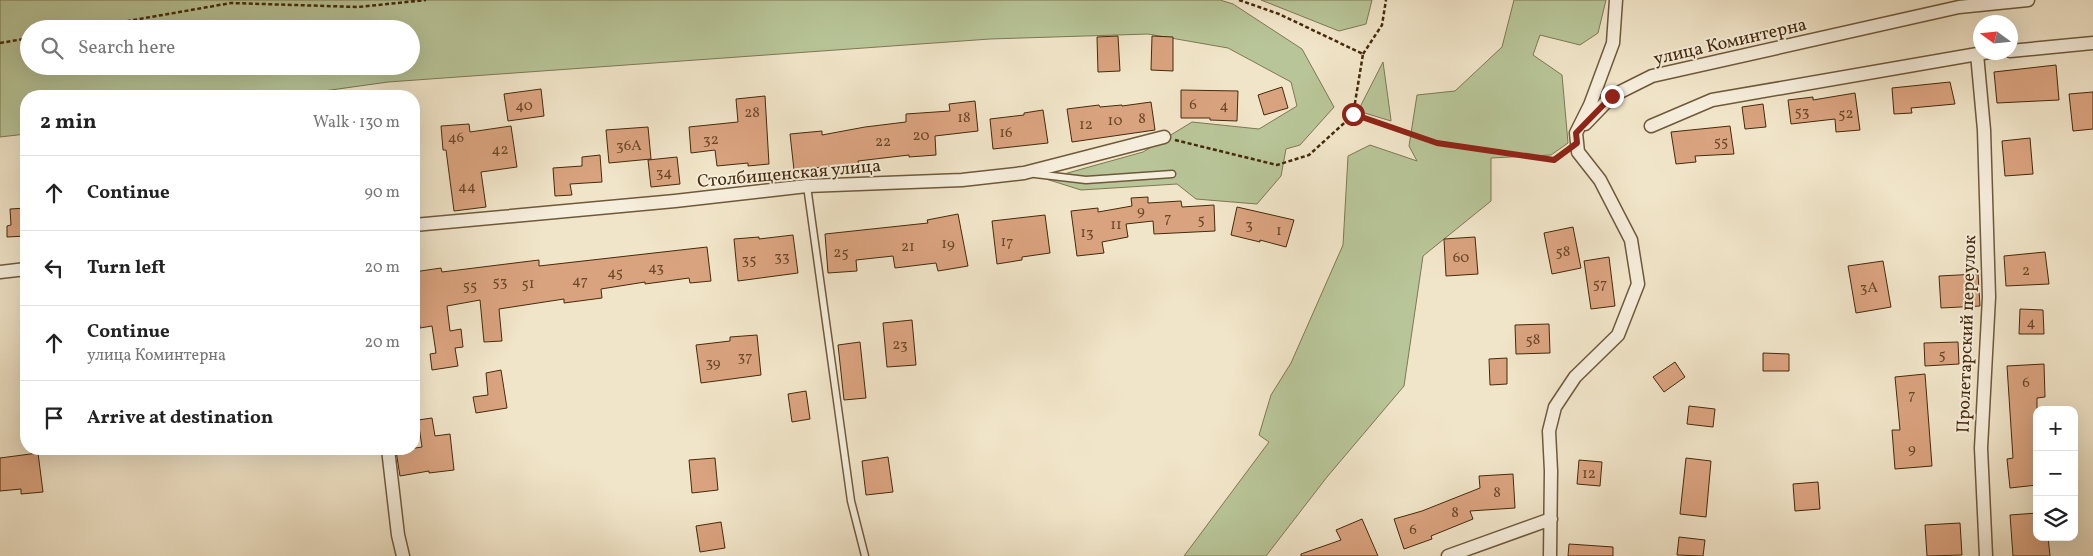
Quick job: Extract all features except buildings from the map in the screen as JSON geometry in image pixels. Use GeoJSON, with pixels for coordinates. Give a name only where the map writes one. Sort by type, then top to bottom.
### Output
{"type":"FeatureCollection","features":[{"type":"Feature","properties":{"kind":"street"},"geometry":{"type":"LineString","coordinates":[[1550,556],[1551,471],[1549,431],[1555,407],[1575,377],[1618,335],[1638,284],[1631,240],[1600,180],[1578,152],[1577,138],[1613,43],[1616,0]]}},
{"type":"Feature","properties":{"kind":"street","name":"улица Коминтерна"},"geometry":{"type":"LineString","coordinates":[[1577,138],[1612,96],[1652,76],[1959,7],[2028,0]]}},
{"type":"Feature","properties":{"kind":"street"},"geometry":{"type":"LineString","coordinates":[[2018,50],[2093,43]]}},
{"type":"Feature","properties":{"kind":"street"},"geometry":{"type":"LineString","coordinates":[[1650,126],[1712,100],[1973,55]]}},
{"type":"Feature","properties":{"kind":"street","name":"Пролетарский переулок"},"geometry":{"type":"LineString","coordinates":[[1983,60],[1989,297],[1981,448],[1986,556]]}},
{"type":"Feature","properties":{"kind":"street","name":"Столбищенская улица"},"geometry":{"type":"LineString","coordinates":[[420,224],[675,201],[807,186],[962,180],[1024,173],[1164,137]]}},
{"type":"Feature","properties":{"kind":"street"},"geometry":{"type":"LineString","coordinates":[[0,272],[20,270]]}},
{"type":"Feature","properties":{"kind":"street"},"geometry":{"type":"LineString","coordinates":[[389,455],[402,556]]}},
{"type":"Feature","properties":{"kind":"street"},"geometry":{"type":"LineString","coordinates":[[1448,556],[1551,519]]}},
{"type":"Feature","properties":{"kind":"lane"},"geometry":{"type":"LineString","coordinates":[[1024,173],[1086,180],[1172,174]]}},
{"type":"Feature","properties":{"kind":"lane"},"geometry":{"type":"LineString","coordinates":[[807,186],[851,501],[865,556]]}},
{"type":"Feature","properties":{"kind":"path"},"geometry":{"type":"LineString","coordinates":[[134,20],[231,3],[358,7],[426,0]]}},
{"type":"Feature","properties":{"kind":"path"},"geometry":{"type":"LineString","coordinates":[[1238,0],[1279,14],[1364,54]]}},
{"type":"Feature","properties":{"kind":"path"},"geometry":{"type":"LineString","coordinates":[[1164,137],[1277,165],[1309,155],[1353,114],[1364,54],[1382,26],[1386,0]]}},
{"type":"Feature","properties":{"kind":"path"},"geometry":{"type":"LineString","coordinates":[[0,43],[20,40]]}},
{"type":"Feature","properties":{"kind":"path"},"geometry":{"type":"LineString","coordinates":[[1353,114],[1437,143],[1554,160],[1577,138]]}},
{"type":"Feature","properties":{"kind":"green space"},"geometry":{"type":"Polygon","coordinates":[[[0,0],[1220,0],[1233,4],[1302,49],[1334,107],[1300,145],[1286,149],[1281,176],[1257,204],[1196,199],[1177,184],[1081,190],[1046,179],[1143,152],[1192,122],[1259,129],[1297,106],[1291,82],[1228,48],[1148,34],[990,39],[388,82],[331,90],[20,90],[20,135],[0,137],[0,0]]]}},
{"type":"Feature","properties":{"kind":"green space"},"geometry":{"type":"Polygon","coordinates":[[[1261,0],[1372,0],[1366,24],[1339,31],[1261,0]]]}},
{"type":"Feature","properties":{"kind":"green space"},"geometry":{"type":"Polygon","coordinates":[[[1514,0],[1606,0],[1598,33],[1580,45],[1540,35],[1533,55],[1562,75],[1568,143],[1551,155],[1491,158],[1491,201],[1423,256],[1404,386],[1327,477],[1266,556],[1184,556],[1269,442],[1259,435],[1271,395],[1291,363],[1343,245],[1348,156],[1370,145],[1417,161],[1409,146],[1417,95],[1455,91],[1502,47],[1514,0]]]}},
{"type":"Feature","properties":{"kind":"green space"},"geometry":{"type":"Polygon","coordinates":[[[1383,62],[1391,120],[1391,121],[1358,111],[1383,62]]]}},
{"type":"Feature","properties":{"kind":"route"},"geometry":{"type":"LineString","coordinates":[[1353,114],[1437,143],[1554,160],[1577,143],[1576,133],[1612,96]]}}]}
